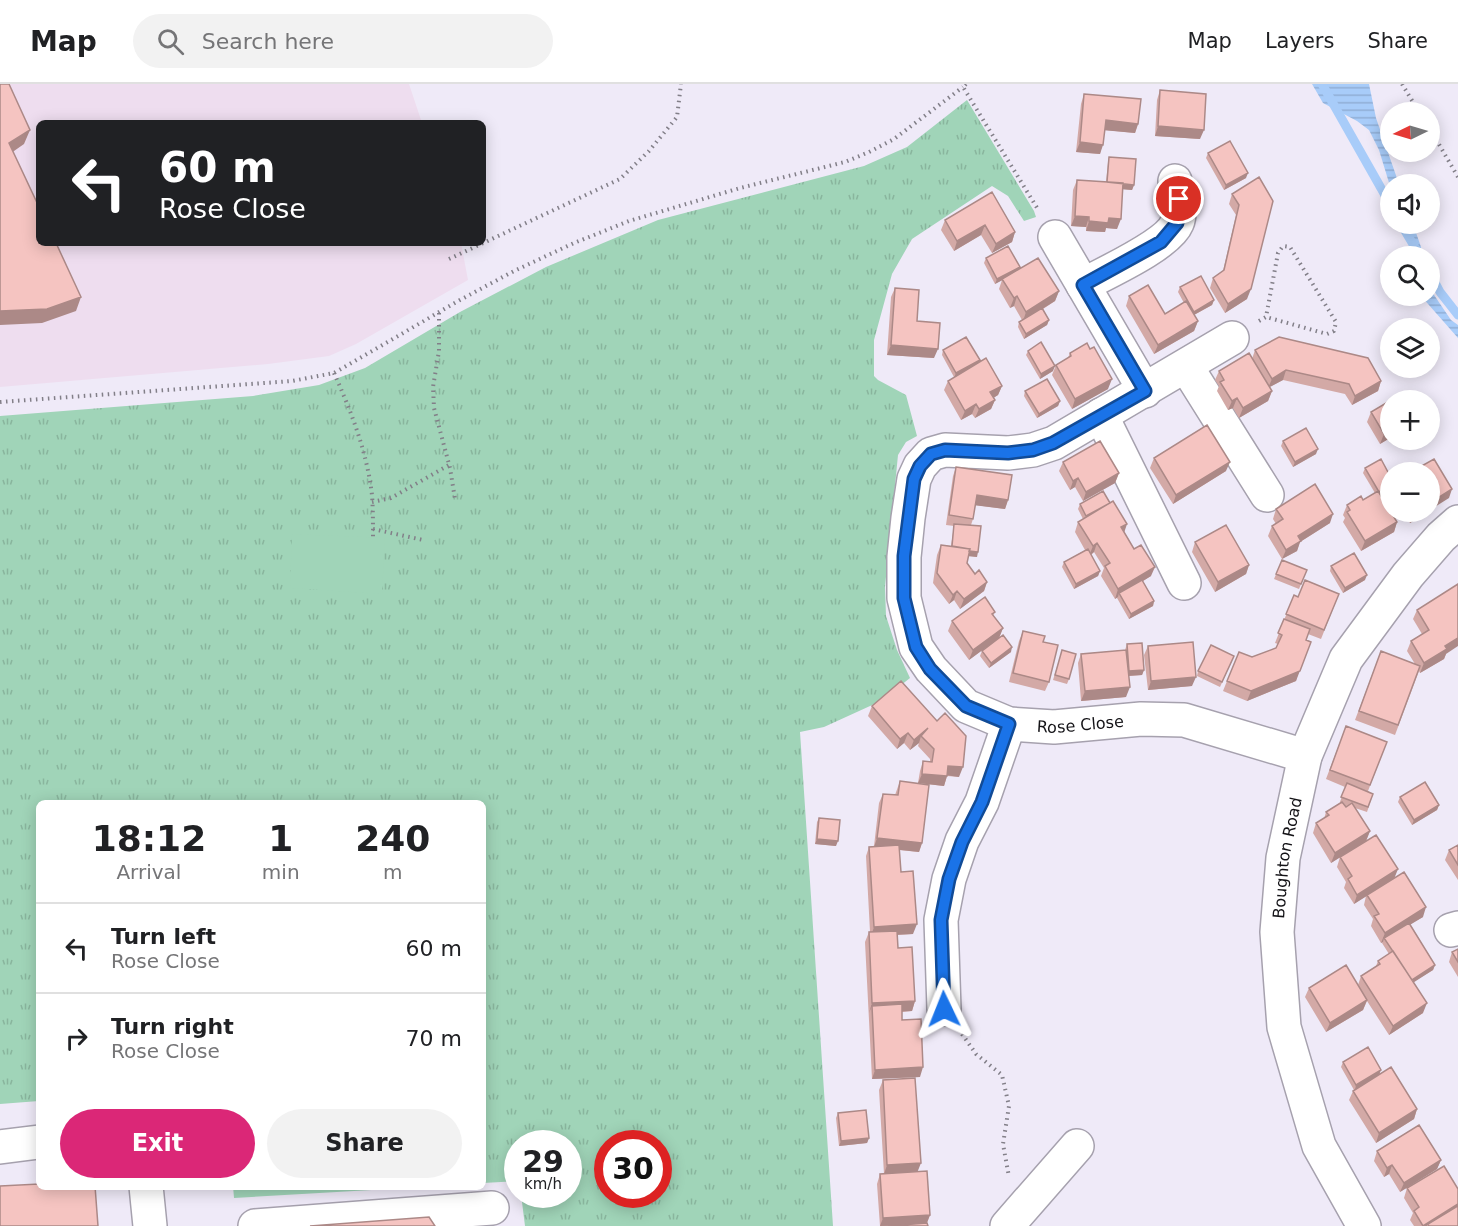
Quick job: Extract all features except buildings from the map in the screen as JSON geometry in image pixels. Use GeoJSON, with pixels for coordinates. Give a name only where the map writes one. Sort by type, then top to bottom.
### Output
{"type":"FeatureCollection","features":[{"type":"Feature","properties":{"kind":"street"},"geometry":{"type":"LineString","coordinates":[[1083,285],[1161,242],[1177,223],[1179,199],[1175,181]]}},
{"type":"Feature","properties":{"kind":"street"},"geometry":{"type":"LineString","coordinates":[[1055,237],[1145,391]]}},
{"type":"Feature","properties":{"kind":"street","name":"Rose Close"},"geometry":{"type":"LineString","coordinates":[[1232,338],[1053,443],[1033,450],[1008,453],[945,450],[931,454],[920,466],[914,479],[904,556],[904,598],[916,647],[930,669],[966,706],[1009,724],[1054,727],[1141,719],[1184,720],[1305,756]]}},
{"type":"Feature","properties":{"kind":"street"},"geometry":{"type":"LineString","coordinates":[[1186,366],[1267,495]]}},
{"type":"Feature","properties":{"kind":"street"},"geometry":{"type":"LineString","coordinates":[[1101,415],[1184,583]]}},
{"type":"Feature","properties":{"kind":"street","name":"Boughton Road"},"geometry":{"type":"LineString","coordinates":[[1364,1226],[1319,1146],[1284,1027],[1276,932],[1283,858],[1305,756],[1346,659],[1408,574],[1441,537],[1458,522]]}},
{"type":"Feature","properties":{"kind":"street"},"geometry":{"type":"LineString","coordinates":[[944,1009],[941,920],[949,879],[962,842],[982,802],[1009,724]]}},
{"type":"Feature","properties":{"kind":"street"},"geometry":{"type":"LineString","coordinates":[[0,1147],[36,1143]]}},
{"type":"Feature","properties":{"kind":"street"},"geometry":{"type":"LineString","coordinates":[[1007,1226],[1077,1146]]}},
{"type":"Feature","properties":{"kind":"street"},"geometry":{"type":"LineString","coordinates":[[146,1190],[150,1226]]}},
{"type":"Feature","properties":{"kind":"street"},"geometry":{"type":"LineString","coordinates":[[255,1226],[492,1208]]}},
{"type":"Feature","properties":{"kind":"path"},"geometry":{"type":"LineString","coordinates":[[486,242],[620,179],[650,151],[677,117],[681,84]]}},
{"type":"Feature","properties":{"kind":"path"},"geometry":{"type":"LineString","coordinates":[[1402,84],[1413,102]]}},
{"type":"Feature","properties":{"kind":"path"},"geometry":{"type":"LineString","coordinates":[[0,402],[292,381],[334,373],[514,271],[629,220],[740,188],[845,162],[869,152],[894,139],[965,86],[1055,237]]}},
{"type":"Feature","properties":{"kind":"path"},"geometry":{"type":"LineString","coordinates":[[1440,146],[1458,177]]}},
{"type":"Feature","properties":{"kind":"path"},"geometry":{"type":"LineString","coordinates":[[449,260],[479,246]]}},
{"type":"Feature","properties":{"kind":"path"},"geometry":{"type":"LineString","coordinates":[[1283,246],[1290,247],[1336,322],[1334,331],[1327,334],[1266,317],[1278,253],[1283,246]]}},
{"type":"Feature","properties":{"kind":"path"},"geometry":{"type":"LineString","coordinates":[[439,313],[440,351],[433,387],[434,408],[449,465],[454,499]]}},
{"type":"Feature","properties":{"kind":"path"},"geometry":{"type":"LineString","coordinates":[[334,373],[347,402],[363,450],[372,502],[373,537]]}},
{"type":"Feature","properties":{"kind":"path"},"geometry":{"type":"LineString","coordinates":[[372,502],[391,498],[449,465]]}},
{"type":"Feature","properties":{"kind":"path"},"geometry":{"type":"LineString","coordinates":[[373,529],[423,540]]}},
{"type":"Feature","properties":{"kind":"path"},"geometry":{"type":"LineString","coordinates":[[944,1009],[976,1054],[1002,1075],[1009,1106],[1003,1144],[1010,1180]]}},
{"type":"Feature","properties":{"kind":"shaded area"},"geometry":{"type":"Polygon","coordinates":[[[0,84],[409,84],[421,120],[36,120],[36,246],[462,246],[468,280],[356,344],[329,356],[268,364],[0,387],[0,84]]]}},
{"type":"Feature","properties":{"kind":"green space"},"geometry":{"type":"Polygon","coordinates":[[[967,100],[1036,217],[1024,221],[1008,196],[992,186],[912,239],[892,274],[874,340],[874,376],[906,395],[917,436],[906,442],[898,455],[885,587],[886,616],[897,650],[910,678],[881,701],[824,727],[800,732],[833,1226],[525,1226],[523,1208],[582,1208],[582,1130],[504,1130],[504,1182],[486,1183],[486,800],[36,800],[36,1101],[0,1104],[0,416],[253,396],[319,385],[365,368],[460,312],[546,267],[658,220],[864,166],[907,147],[967,100]]]}},
{"type":"Feature","properties":{"kind":"green space"},"geometry":{"type":"Polygon","coordinates":[[[292,534],[385,538],[382,594],[290,588],[292,534]]]}},
{"type":"Feature","properties":{"kind":"green space"},"geometry":{"type":"Polygon","coordinates":[[[233,1190],[372,1190],[234,1198],[233,1190]]]}},
{"type":"Feature","properties":{"kind":"water"},"geometry":{"type":"Polygon","coordinates":[[[1312,84],[1369,84],[1380,129],[1380,153],[1369,130],[1323,103],[1312,84]]]}},
{"type":"Feature","properties":{"kind":"water"},"geometry":{"type":"Polygon","coordinates":[[[1383,162],[1391,162],[1396,174],[1386,174],[1383,162]]]}},
{"type":"Feature","properties":{"kind":"water"},"geometry":{"type":"Polygon","coordinates":[[[1405,234],[1416,234],[1421,246],[1410,246],[1405,234]]]}},
{"type":"Feature","properties":{"kind":"water"},"geometry":{"type":"Polygon","coordinates":[[[1440,304],[1451,320],[1458,325],[1458,338],[1430,306],[1440,306],[1440,304]]]}},
{"type":"Feature","properties":{"kind":"waterway"},"geometry":{"type":"LineString","coordinates":[[1322,84],[1380,186]]}},
{"type":"Feature","properties":{"kind":"waterway"},"geometry":{"type":"LineString","coordinates":[[1407,234],[1414,246]]}},
{"type":"Feature","properties":{"kind":"waterway"},"geometry":{"type":"LineString","coordinates":[[1440,292],[1458,315]]}},
{"type":"Feature","properties":{"kind":"route"},"geometry":{"type":"LineString","coordinates":[[944,1009],[941,920],[949,879],[962,842],[982,802],[1009,724],[966,706],[930,669],[916,647],[904,598],[904,556],[914,479],[920,466],[931,454],[945,450],[1008,453],[1033,450],[1053,443],[1145,391],[1083,285],[1161,242],[1177,223],[1179,199]]}}]}
